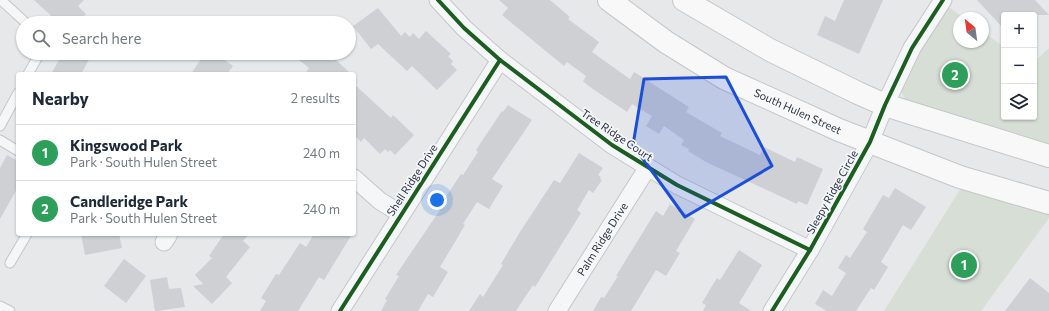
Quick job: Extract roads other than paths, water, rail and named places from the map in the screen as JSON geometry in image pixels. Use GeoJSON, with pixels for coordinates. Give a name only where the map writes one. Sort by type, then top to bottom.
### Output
{"type":"FeatureCollection","features":[{"type":"Feature","properties":{"kind":"main road","name":"South Hulen Street"},"geometry":{"type":"LineString","coordinates":[[609,0],[666,42],[724,78],[839,130],[960,177],[1049,203]]}},
{"type":"Feature","properties":{"kind":"main road"},"geometry":{"type":"LineString","coordinates":[[684,0],[770,50],[885,105],[1049,156]]}},
{"type":"Feature","properties":{"kind":"street","name":"Tree Ridge Court"},"geometry":{"type":"LineString","coordinates":[[438,0],[464,28],[500,60],[612,145],[677,185],[810,250]]}},
{"type":"Feature","properties":{"kind":"street","name":"Sleepy Ridge Circle"},"geometry":{"type":"LineString","coordinates":[[772,311],[810,250],[870,142],[885,105],[912,48],[943,0]]}},
{"type":"Feature","properties":{"kind":"street","name":"Shell Ridge Drive"},"geometry":{"type":"LineString","coordinates":[[340,311],[500,60]]}},
{"type":"Feature","properties":{"kind":"street","name":"Palm Ridge Drive"},"geometry":{"type":"LineString","coordinates":[[557,311],[648,167]]}},
{"type":"Feature","properties":{"kind":"street"},"geometry":{"type":"LineString","coordinates":[[356,180],[380,201],[401,214]]}},
{"type":"Feature","properties":{"kind":"lane"},"geometry":{"type":"LineString","coordinates":[[1,0],[18,16]]}},
{"type":"Feature","properties":{"kind":"lane"},"geometry":{"type":"LineString","coordinates":[[29,72],[36,60]]}},
{"type":"Feature","properties":{"kind":"lane"},"geometry":{"type":"LineString","coordinates":[[0,126],[16,97]]}},
{"type":"Feature","properties":{"kind":"lane"},"geometry":{"type":"LineString","coordinates":[[0,140],[16,149]]}},
{"type":"Feature","properties":{"kind":"lane"},"geometry":{"type":"LineString","coordinates":[[10,263],[25,236]]}},
{"type":"Feature","properties":{"kind":"lane"},"geometry":{"type":"LineString","coordinates":[[0,306],[10,311]]}},
{"type":"Feature","properties":{"kind":"place","name":"Candleridge Park"},"geometry":{"type":"Point","coordinates":[955,75]}},
{"type":"Feature","properties":{"kind":"place","name":"Kingswood Park"},"geometry":{"type":"Point","coordinates":[964,265]}}]}
